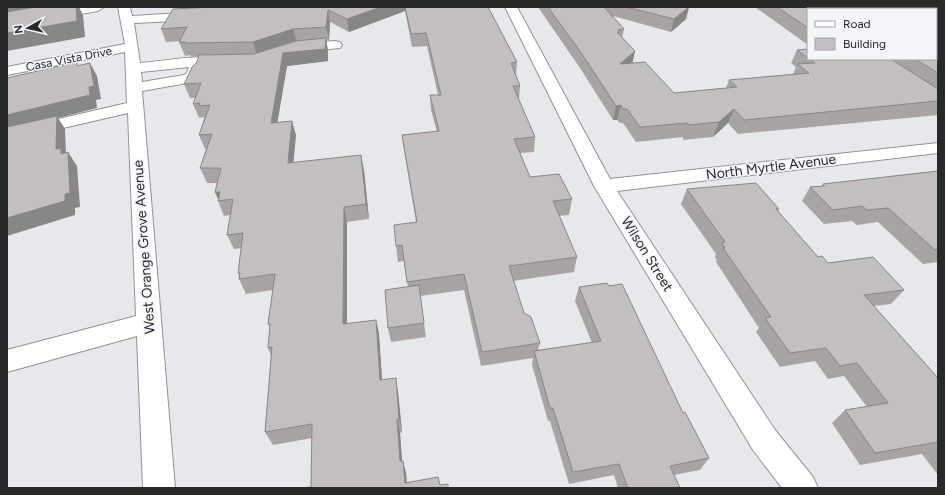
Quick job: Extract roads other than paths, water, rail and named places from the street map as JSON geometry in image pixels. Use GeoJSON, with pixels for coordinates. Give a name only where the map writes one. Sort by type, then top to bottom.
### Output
{"type":"FeatureCollection","features":[{"type":"Feature","properties":{"kind":"street"},"geometry":{"type":"LineString","coordinates":[[7,23],[98,7]]}},
{"type":"Feature","properties":{"kind":"street","name":"West Orange Grove Avenue"},"geometry":{"type":"LineString","coordinates":[[124,7],[134,77],[159,488]]}},
{"type":"Feature","properties":{"kind":"street","name":"Wilson Street"},"geometry":{"type":"LineString","coordinates":[[511,7],[604,186],[764,440],[802,488]]}},
{"type":"Feature","properties":{"kind":"street"},"geometry":{"type":"LineString","coordinates":[[126,20],[212,15]]}},
{"type":"Feature","properties":{"kind":"street"},"geometry":{"type":"LineString","coordinates":[[282,53],[297,48],[335,45]]}},
{"type":"Feature","properties":{"kind":"street"},"geometry":{"type":"LineString","coordinates":[[7,136],[134,77],[188,79],[194,75],[197,62],[242,62]]}},
{"type":"Feature","properties":{"kind":"street","name":"Casa Vista Drive"},"geometry":{"type":"LineString","coordinates":[[7,72],[134,77]]}},
{"type":"Feature","properties":{"kind":"street","name":"North Myrtle Avenue"},"geometry":{"type":"LineString","coordinates":[[604,186],[938,148]]}},
{"type":"Feature","properties":{"kind":"street"},"geometry":{"type":"LineString","coordinates":[[7,361],[148,323]]}}]}
